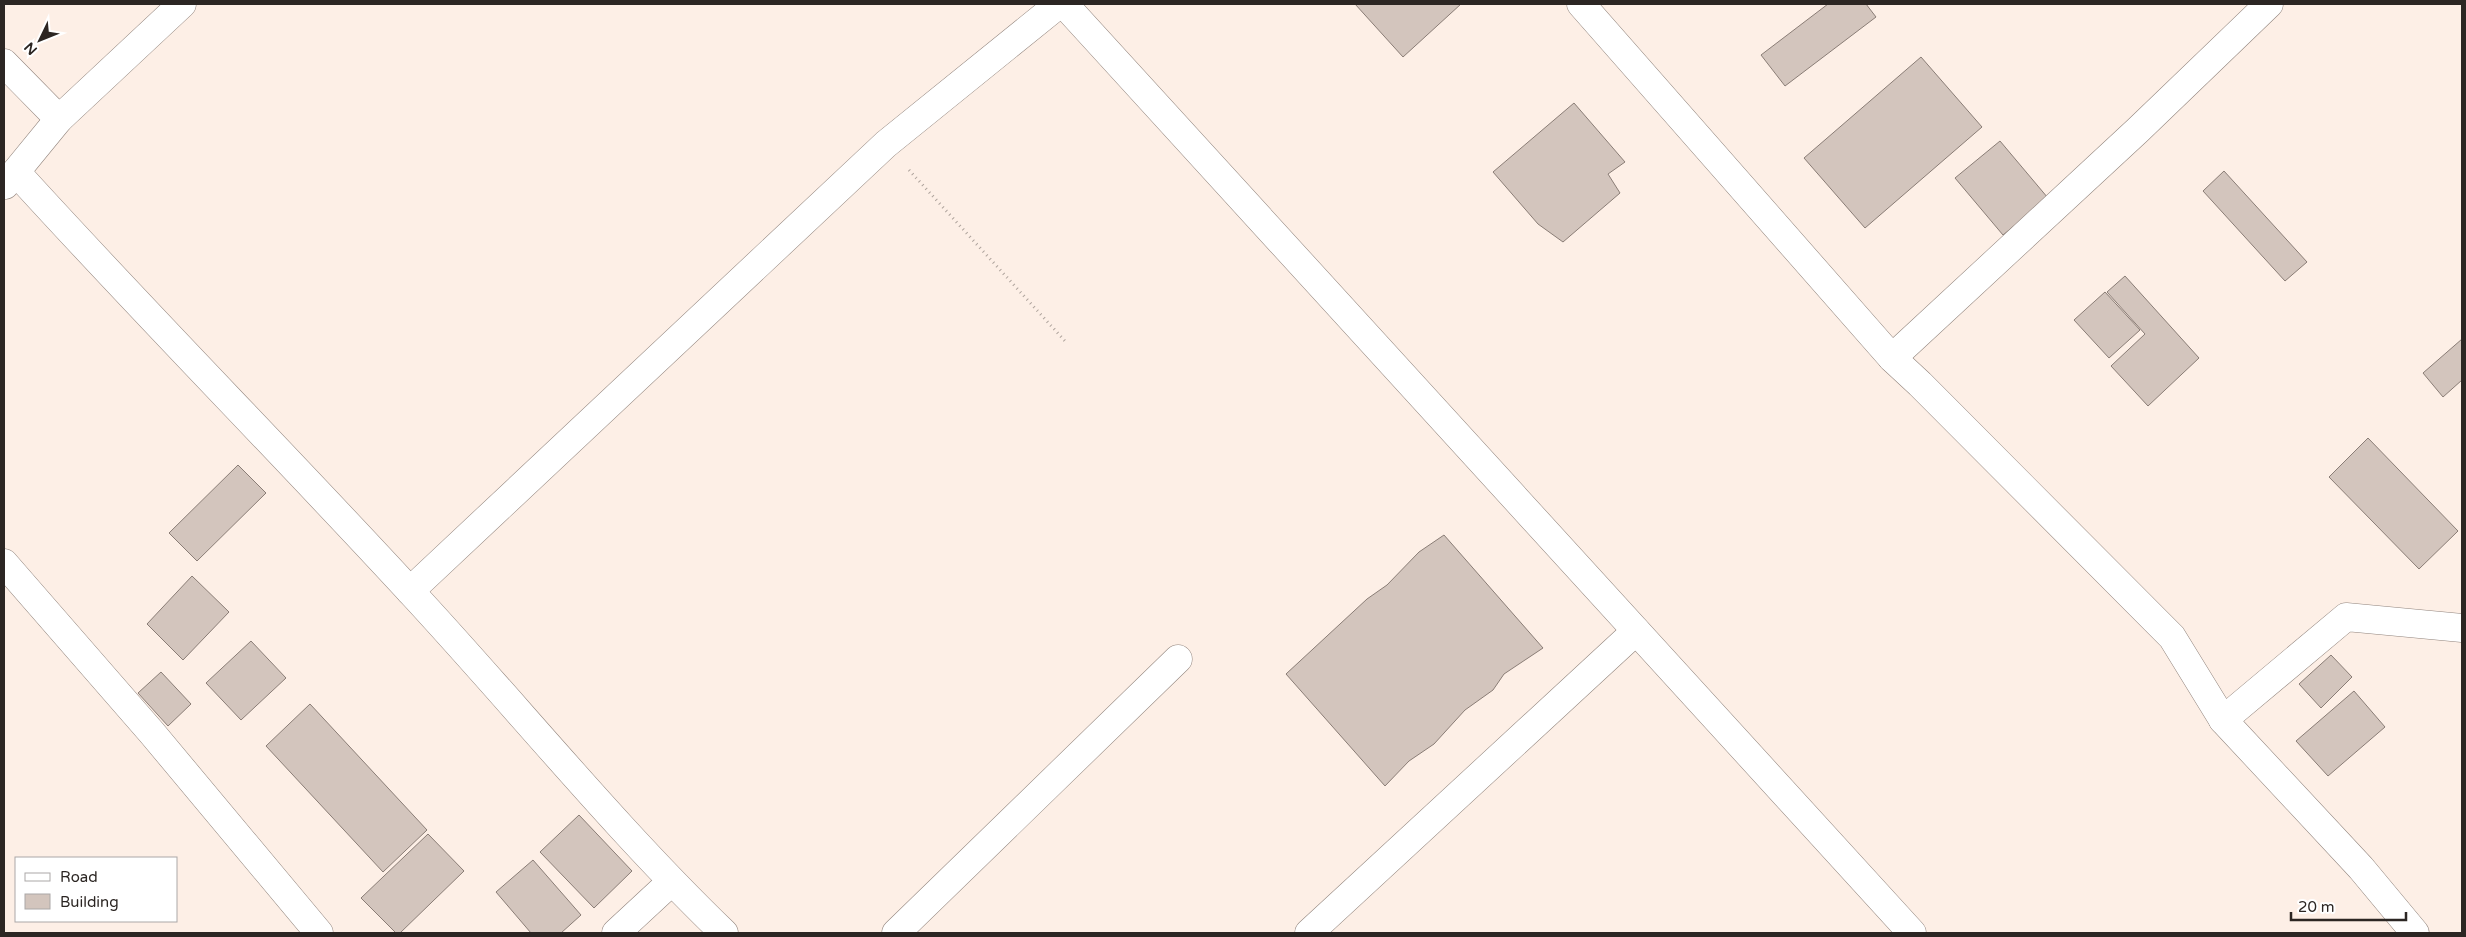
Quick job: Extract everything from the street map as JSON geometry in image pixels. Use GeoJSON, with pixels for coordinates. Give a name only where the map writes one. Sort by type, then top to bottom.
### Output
{"type":"FeatureCollection","features":[{"type":"Feature","properties":{"kind":"street"},"geometry":{"type":"LineString","coordinates":[[182,4],[59,119],[10,179],[116,282],[410,591],[671,882],[724,933]]}},
{"type":"Feature","properties":{"kind":"street"},"geometry":{"type":"LineString","coordinates":[[410,591],[886,144],[1059,4]]}},
{"type":"Feature","properties":{"kind":"street"},"geometry":{"type":"LineString","coordinates":[[1064,4],[1912,933]]}},
{"type":"Feature","properties":{"kind":"street"},"geometry":{"type":"LineString","coordinates":[[1581,4],[1892,358],[2172,637],[2223,720],[2361,868],[2415,933]]}},
{"type":"Feature","properties":{"kind":"street"},"geometry":{"type":"LineString","coordinates":[[1892,358],[2138,130],[2269,4]]}},
{"type":"Feature","properties":{"kind":"street"},"geometry":{"type":"LineString","coordinates":[[4,63],[59,119]]}},
{"type":"Feature","properties":{"kind":"street"},"geometry":{"type":"LineString","coordinates":[[4,563],[152,733],[319,933]]}},
{"type":"Feature","properties":{"kind":"street"},"geometry":{"type":"LineString","coordinates":[[2223,720],[2346,617],[2462,628]]}},
{"type":"Feature","properties":{"kind":"street"},"geometry":{"type":"LineString","coordinates":[[1313,932],[1636,630]]}},
{"type":"Feature","properties":{"kind":"street"},"geometry":{"type":"LineString","coordinates":[[896,933],[1178,658]]}},
{"type":"Feature","properties":{"kind":"street"},"geometry":{"type":"LineString","coordinates":[[616,933],[671,882]]}},
{"type":"Feature","properties":{"kind":"path"},"geometry":{"type":"LineString","coordinates":[[886,144],[1066,341]]}},
{"type":"Feature","properties":{"kind":"building"},"geometry":{"type":"Polygon","coordinates":[[[1355,4],[1461,4],[1403,57],[1355,4]]]}},
{"type":"Feature","properties":{"kind":"building"},"geometry":{"type":"Polygon","coordinates":[[[1828,4],[1866,4],[1876,17],[1785,86],[1761,55],[1828,4]]]}},
{"type":"Feature","properties":{"kind":"building"},"geometry":{"type":"Polygon","coordinates":[[[1921,57],[1982,127],[1865,228],[1804,158],[1921,57]]]}},
{"type":"Feature","properties":{"kind":"building"},"geometry":{"type":"Polygon","coordinates":[[[1574,103],[1625,162],[1608,174],[1620,193],[1563,242],[1538,224],[1493,172],[1574,103]]]}},
{"type":"Feature","properties":{"kind":"building"},"geometry":{"type":"Polygon","coordinates":[[[2000,141],[2048,198],[2003,235],[1955,178],[2000,141]]]}},
{"type":"Feature","properties":{"kind":"building"},"geometry":{"type":"Polygon","coordinates":[[[2224,171],[2307,262],[2285,281],[2203,191],[2224,171]]]}},
{"type":"Feature","properties":{"kind":"building"},"geometry":{"type":"Polygon","coordinates":[[[2125,276],[2199,358],[2148,406],[2111,366],[2145,334],[2107,292],[2125,276]]]}},
{"type":"Feature","properties":{"kind":"building"},"geometry":{"type":"Polygon","coordinates":[[[2105,292],[2140,330],[2109,358],[2074,320],[2105,292]]]}},
{"type":"Feature","properties":{"kind":"building"},"geometry":{"type":"Polygon","coordinates":[[[2462,339],[2462,380],[2443,397],[2423,373],[2462,339]]]}},
{"type":"Feature","properties":{"kind":"building"},"geometry":{"type":"Polygon","coordinates":[[[2368,438],[2458,531],[2419,569],[2329,477],[2368,438]]]}},
{"type":"Feature","properties":{"kind":"building"},"geometry":{"type":"Polygon","coordinates":[[[238,465],[266,493],[197,561],[169,533],[238,465]]]}},
{"type":"Feature","properties":{"kind":"building"},"geometry":{"type":"Polygon","coordinates":[[[1444,535],[1543,648],[1504,674],[1493,690],[1465,710],[1434,744],[1409,761],[1385,786],[1286,674],[1367,599],[1387,585],[1419,552],[1444,535]]]}},
{"type":"Feature","properties":{"kind":"building"},"geometry":{"type":"Polygon","coordinates":[[[192,576],[229,612],[183,660],[147,624],[192,576]]]}},
{"type":"Feature","properties":{"kind":"building"},"geometry":{"type":"Polygon","coordinates":[[[251,641],[286,678],[241,720],[206,683],[251,641]]]}},
{"type":"Feature","properties":{"kind":"building"},"geometry":{"type":"Polygon","coordinates":[[[2331,655],[2352,677],[2321,708],[2299,684],[2331,655]]]}},
{"type":"Feature","properties":{"kind":"building"},"geometry":{"type":"Polygon","coordinates":[[[161,672],[191,704],[168,726],[138,693],[161,672]]]}},
{"type":"Feature","properties":{"kind":"building"},"geometry":{"type":"Polygon","coordinates":[[[2354,691],[2385,727],[2328,776],[2296,741],[2354,691]]]}},
{"type":"Feature","properties":{"kind":"building"},"geometry":{"type":"Polygon","coordinates":[[[310,704],[427,830],[383,872],[266,746],[310,704]]]}},
{"type":"Feature","properties":{"kind":"building"},"geometry":{"type":"Polygon","coordinates":[[[579,815],[632,871],[594,908],[540,852],[579,815]]]}},
{"type":"Feature","properties":{"kind":"building"},"geometry":{"type":"Polygon","coordinates":[[[428,834],[464,871],[400,933],[396,933],[361,898],[428,834]]]}},
{"type":"Feature","properties":{"kind":"building"},"geometry":{"type":"Polygon","coordinates":[[[533,860],[581,915],[561,933],[531,933],[496,892],[533,860]]]}}]}
